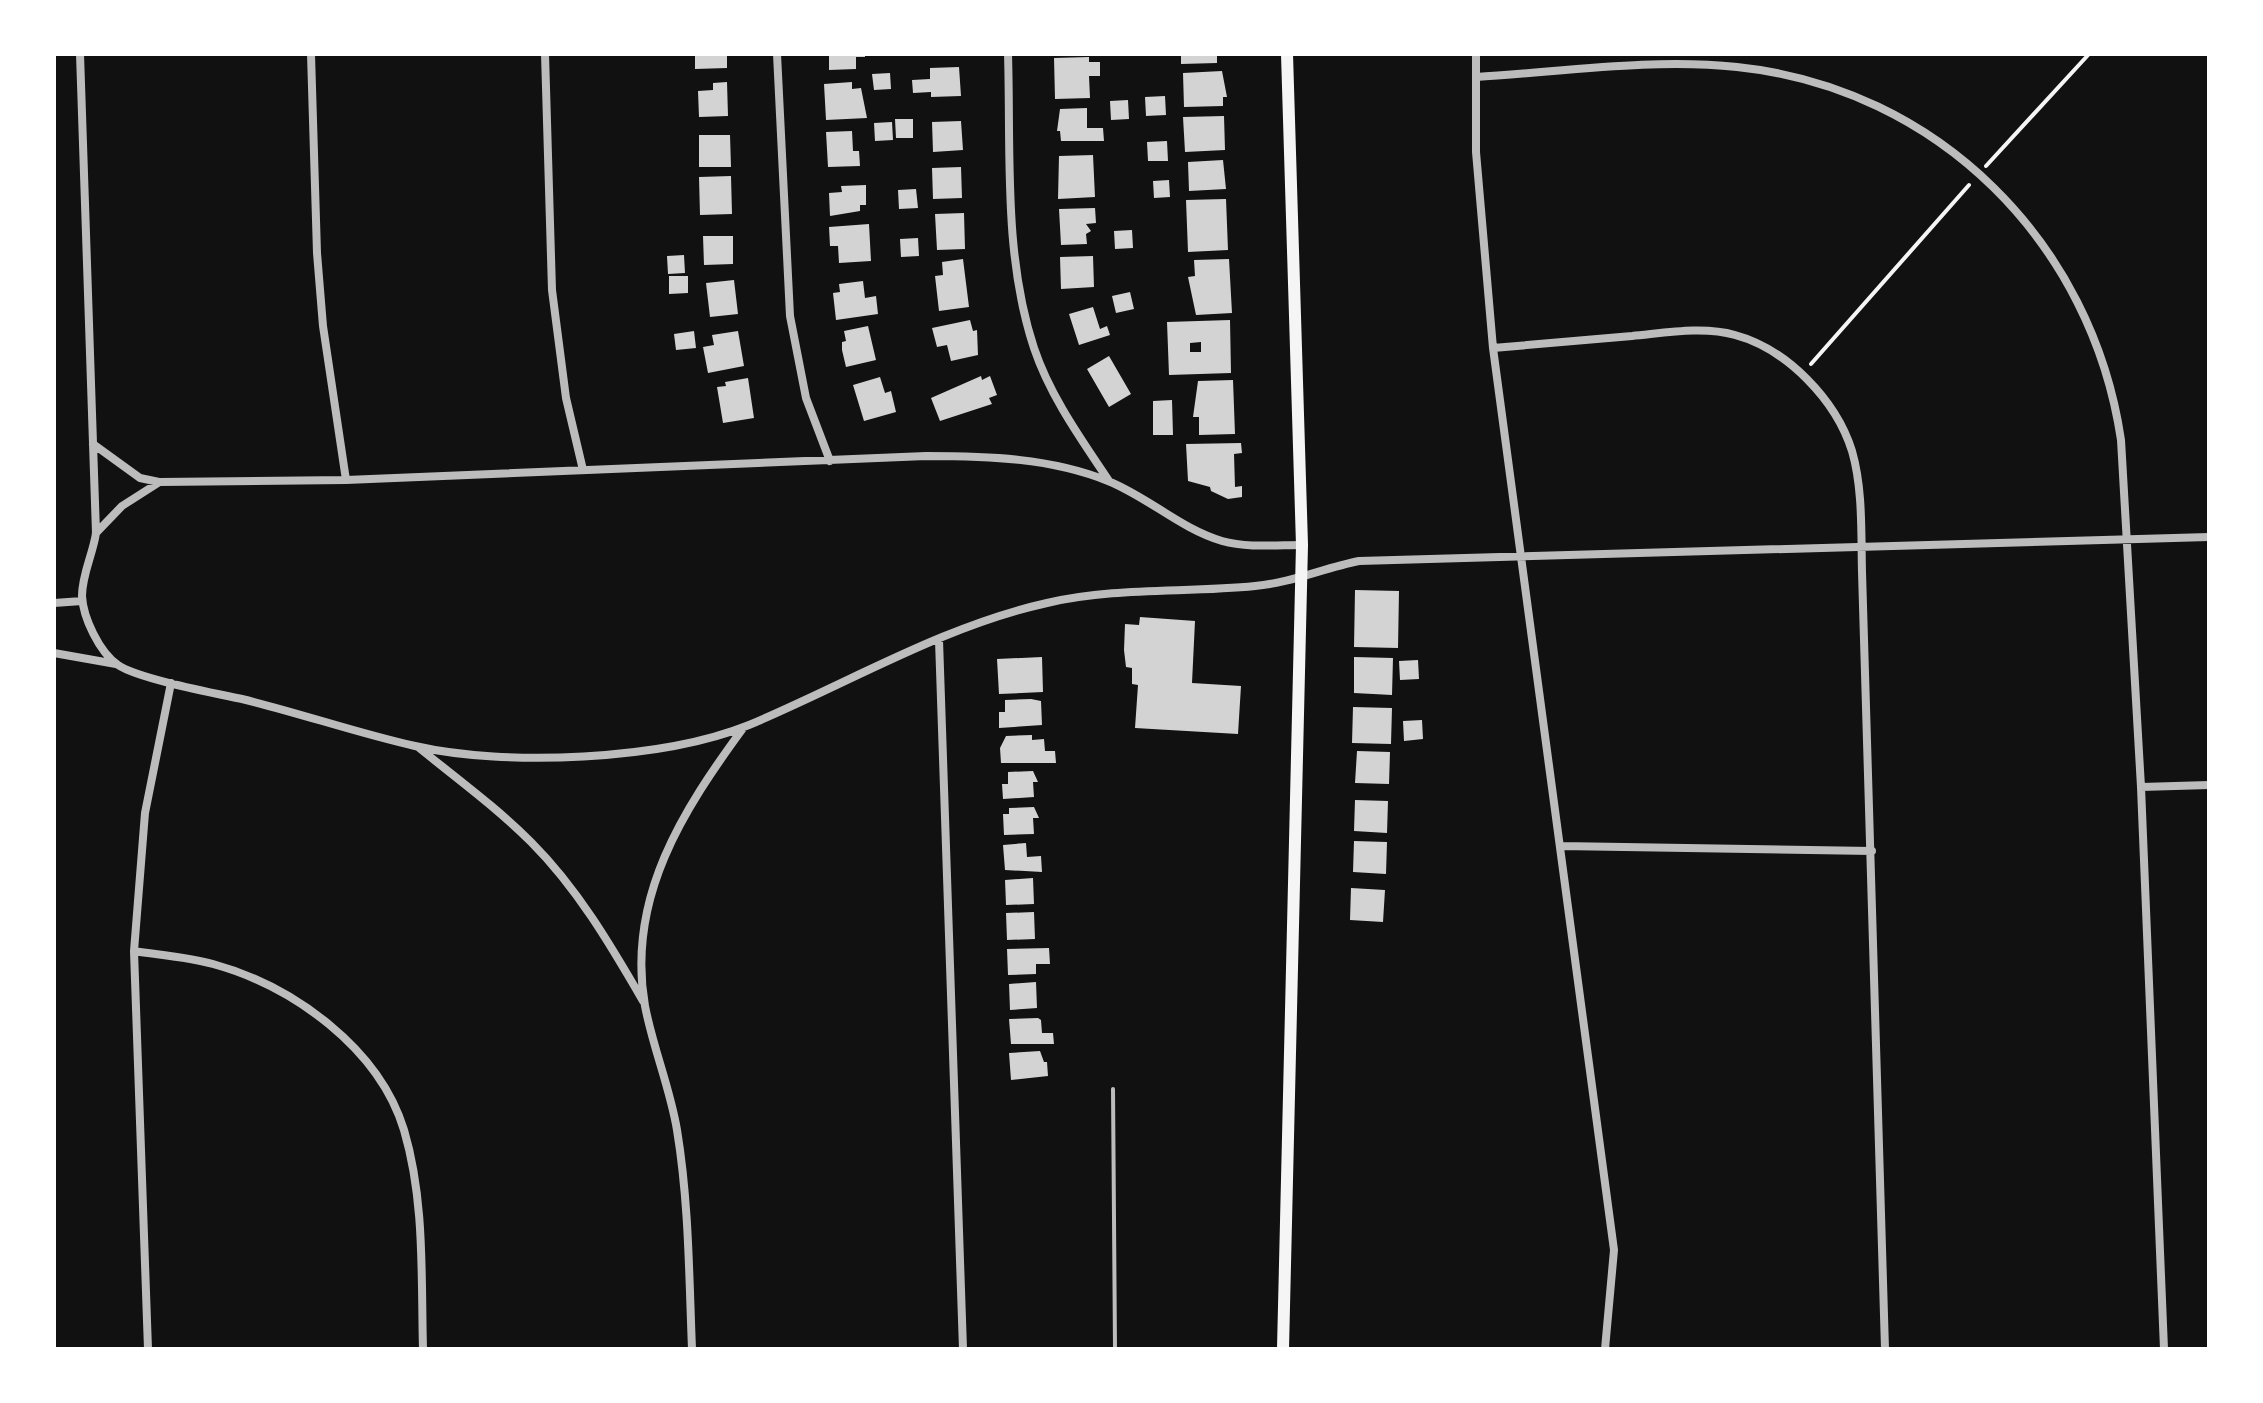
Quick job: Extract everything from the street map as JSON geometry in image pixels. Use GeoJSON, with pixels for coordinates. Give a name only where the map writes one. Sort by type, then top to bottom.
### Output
{"type":"FeatureCollection","features":[{"type":"Feature","properties":{"kind":"main road"},"geometry":{"type":"LineString","coordinates":[[1283,1349],[1302,576],[1287,54]]}},
{"type":"Feature","properties":{"kind":"street"},"geometry":{"type":"LineString","coordinates":[[80,54],[96,533],[82,601],[96,637],[118,665]]}},
{"type":"Feature","properties":{"kind":"street"},"geometry":{"type":"LineString","coordinates":[[311,54],[317,253],[323,326],[346,480]]}},
{"type":"Feature","properties":{"kind":"street"},"geometry":{"type":"LineString","coordinates":[[545,54],[552,290],[566,398],[583,470]]}},
{"type":"Feature","properties":{"kind":"street"},"geometry":{"type":"LineString","coordinates":[[777,54],[790,316],[806,398],[830,461]]}},
{"type":"Feature","properties":{"kind":"street"},"geometry":{"type":"LineString","coordinates":[[1008,54],[1014,252],[1020,296],[1034,349],[1061,407],[1109,481]]}},
{"type":"Feature","properties":{"kind":"street"},"geometry":{"type":"LineString","coordinates":[[1476,54],[1476,152],[1493,348],[1614,1250],[1605,1349]]}},
{"type":"Feature","properties":{"kind":"street"},"geometry":{"type":"LineString","coordinates":[[1476,77],[1680,65],[1735,67],[1785,74],[1833,88],[1889,111],[2005,195],[2046,248],[2082,307],[2114,392],[2121,440],[2141,787],[2164,1349]]}},
{"type":"Feature","properties":{"kind":"street"},"geometry":{"type":"LineString","coordinates":[[1493,348],[1697,331],[1735,335],[1769,351],[1801,374],[1838,420],[1852,450],[1858,480],[1861,547],[1885,1349]]}},
{"type":"Feature","properties":{"kind":"street"},"geometry":{"type":"LineString","coordinates":[[93,444],[140,478],[159,482],[346,480],[989,456],[1046,464],[1109,481],[1196,531],[1224,542],[1302,545]]}},
{"type":"Feature","properties":{"kind":"street"},"geometry":{"type":"LineString","coordinates":[[96,533],[122,506],[159,482]]}},
{"type":"Feature","properties":{"kind":"street"},"geometry":{"type":"LineString","coordinates":[[54,653],[118,665],[171,683],[296,712],[418,747],[498,756],[568,757],[635,751],[744,727],[939,640],[997,617],[1048,602],[1150,590],[1254,587],[1359,561],[2209,537]]}},
{"type":"Feature","properties":{"kind":"street"},"geometry":{"type":"LineString","coordinates":[[54,603],[82,601]]}},
{"type":"Feature","properties":{"kind":"street"},"geometry":{"type":"LineString","coordinates":[[939,640],[963,1349]]}},
{"type":"Feature","properties":{"kind":"street"},"geometry":{"type":"LineString","coordinates":[[148,1349],[134,951],[145,813],[171,683]]}},
{"type":"Feature","properties":{"kind":"street"},"geometry":{"type":"LineString","coordinates":[[645,1005],[643,943],[649,894],[665,851],[695,794],[744,727]]}},
{"type":"Feature","properties":{"kind":"street"},"geometry":{"type":"LineString","coordinates":[[418,747],[514,826],[557,870],[604,933],[645,1005],[664,1069],[686,1191],[692,1349]]}},
{"type":"Feature","properties":{"kind":"street"},"geometry":{"type":"LineString","coordinates":[[2141,787],[2209,785]]}},
{"type":"Feature","properties":{"kind":"street"},"geometry":{"type":"LineString","coordinates":[[1561,846],[1872,851]]}},
{"type":"Feature","properties":{"kind":"street"},"geometry":{"type":"LineString","coordinates":[[134,951],[211,963],[256,979],[291,997],[327,1023],[381,1083],[403,1128],[414,1175],[419,1215],[423,1349]]}},
{"type":"Feature","properties":{"kind":"lane"},"geometry":{"type":"LineString","coordinates":[[1113,1089],[1115,1349]]}},
{"type":"Feature","properties":{"kind":"path"},"geometry":{"type":"LineString","coordinates":[[1801,374],[2089,54]]}},
{"type":"Feature","properties":{"kind":"building"},"geometry":{"type":"Polygon","coordinates":[[[695,54],[727,54],[727,68],[695,69],[695,54]]]}},
{"type":"Feature","properties":{"kind":"building"},"geometry":{"type":"Polygon","coordinates":[[[829,54],[865,54],[865,57],[856,57],[856,69],[829,70],[829,54]]]}},
{"type":"Feature","properties":{"kind":"building"},"geometry":{"type":"Polygon","coordinates":[[[1181,54],[1217,54],[1217,63],[1181,64],[1181,54]]]}},
{"type":"Feature","properties":{"kind":"building"},"geometry":{"type":"Polygon","coordinates":[[[1089,57],[1089,62],[1100,62],[1100,76],[1089,76],[1090,98],[1055,99],[1054,58],[1089,57]]]}},
{"type":"Feature","properties":{"kind":"building"},"geometry":{"type":"Polygon","coordinates":[[[959,67],[961,96],[931,97],[931,92],[913,93],[912,80],[930,79],[930,68],[959,67]]]}},
{"type":"Feature","properties":{"kind":"building"},"geometry":{"type":"Polygon","coordinates":[[[1222,71],[1227,97],[1223,97],[1223,106],[1184,107],[1183,73],[1222,71]]]}},
{"type":"Feature","properties":{"kind":"building"},"geometry":{"type":"Polygon","coordinates":[[[890,73],[891,89],[874,90],[872,74],[890,73]]]}},
{"type":"Feature","properties":{"kind":"building"},"geometry":{"type":"Polygon","coordinates":[[[727,82],[728,116],[699,117],[698,91],[713,90],[713,83],[727,82]]]}},
{"type":"Feature","properties":{"kind":"building"},"geometry":{"type":"Polygon","coordinates":[[[852,82],[852,89],[861,88],[867,118],[826,120],[824,84],[852,82]]]}},
{"type":"Feature","properties":{"kind":"building"},"geometry":{"type":"Polygon","coordinates":[[[1165,96],[1166,115],[1146,116],[1145,97],[1165,96]]]}},
{"type":"Feature","properties":{"kind":"building"},"geometry":{"type":"Polygon","coordinates":[[[1128,100],[1129,119],[1111,120],[1110,101],[1128,100]]]}},
{"type":"Feature","properties":{"kind":"building"},"geometry":{"type":"Polygon","coordinates":[[[1087,108],[1087,128],[1103,128],[1104,141],[1061,141],[1060,131],[1057,131],[1060,109],[1087,108]]]}},
{"type":"Feature","properties":{"kind":"building"},"geometry":{"type":"Polygon","coordinates":[[[1224,116],[1225,150],[1185,152],[1183,117],[1224,116]]]}},
{"type":"Feature","properties":{"kind":"building"},"geometry":{"type":"Polygon","coordinates":[[[895,119],[913,119],[913,138],[896,138],[895,119]]]}},
{"type":"Feature","properties":{"kind":"building"},"geometry":{"type":"Polygon","coordinates":[[[961,121],[963,150],[933,152],[932,122],[961,121]]]}},
{"type":"Feature","properties":{"kind":"building"},"geometry":{"type":"Polygon","coordinates":[[[892,122],[893,140],[875,141],[874,123],[892,122]]]}},
{"type":"Feature","properties":{"kind":"building"},"geometry":{"type":"Polygon","coordinates":[[[852,131],[853,151],[859,151],[860,166],[828,167],[826,132],[852,131]]]}},
{"type":"Feature","properties":{"kind":"building"},"geometry":{"type":"Polygon","coordinates":[[[699,135],[730,135],[731,167],[699,167],[699,135]]]}},
{"type":"Feature","properties":{"kind":"building"},"geometry":{"type":"Polygon","coordinates":[[[1167,141],[1168,161],[1148,161],[1147,142],[1167,141]]]}},
{"type":"Feature","properties":{"kind":"building"},"geometry":{"type":"Polygon","coordinates":[[[1093,155],[1095,197],[1058,199],[1059,156],[1093,155]]]}},
{"type":"Feature","properties":{"kind":"building"},"geometry":{"type":"Polygon","coordinates":[[[1223,160],[1226,189],[1189,191],[1188,162],[1223,160]]]}},
{"type":"Feature","properties":{"kind":"building"},"geometry":{"type":"Polygon","coordinates":[[[961,167],[962,198],[933,199],[932,168],[961,167]]]}},
{"type":"Feature","properties":{"kind":"building"},"geometry":{"type":"Polygon","coordinates":[[[731,176],[732,214],[700,215],[699,177],[731,176]]]}},
{"type":"Feature","properties":{"kind":"building"},"geometry":{"type":"Polygon","coordinates":[[[1169,180],[1170,197],[1154,198],[1153,181],[1169,180]]]}},
{"type":"Feature","properties":{"kind":"building"},"geometry":{"type":"Polygon","coordinates":[[[866,185],[866,205],[860,205],[860,211],[830,216],[829,193],[842,192],[841,186],[866,185]]]}},
{"type":"Feature","properties":{"kind":"building"},"geometry":{"type":"Polygon","coordinates":[[[916,189],[918,208],[899,209],[898,190],[916,189]]]}},
{"type":"Feature","properties":{"kind":"building"},"geometry":{"type":"Polygon","coordinates":[[[1226,199],[1228,250],[1188,252],[1186,200],[1226,199]]]}},
{"type":"Feature","properties":{"kind":"building"},"geometry":{"type":"Polygon","coordinates":[[[1095,208],[1096,223],[1086,224],[1091,231],[1086,234],[1087,244],[1061,245],[1059,209],[1095,208]]]}},
{"type":"Feature","properties":{"kind":"building"},"geometry":{"type":"Polygon","coordinates":[[[964,213],[965,249],[937,250],[935,214],[964,213]]]}},
{"type":"Feature","properties":{"kind":"building"},"geometry":{"type":"Polygon","coordinates":[[[869,224],[871,261],[839,263],[838,246],[830,246],[829,227],[869,224]]]}},
{"type":"Feature","properties":{"kind":"building"},"geometry":{"type":"Polygon","coordinates":[[[1132,230],[1133,248],[1115,249],[1114,231],[1132,230]]]}},
{"type":"Feature","properties":{"kind":"building"},"geometry":{"type":"Polygon","coordinates":[[[703,236],[733,236],[733,264],[704,265],[703,236]]]}},
{"type":"Feature","properties":{"kind":"building"},"geometry":{"type":"Polygon","coordinates":[[[918,238],[919,256],[901,257],[900,239],[918,238]]]}},
{"type":"Feature","properties":{"kind":"building"},"geometry":{"type":"Polygon","coordinates":[[[684,255],[685,273],[668,274],[667,256],[684,255]]]}},
{"type":"Feature","properties":{"kind":"building"},"geometry":{"type":"Polygon","coordinates":[[[1093,256],[1094,287],[1061,289],[1060,257],[1093,256]]]}},
{"type":"Feature","properties":{"kind":"building"},"geometry":{"type":"Polygon","coordinates":[[[963,259],[969,307],[939,311],[935,276],[943,275],[942,262],[963,259]]]}},
{"type":"Feature","properties":{"kind":"building"},"geometry":{"type":"Polygon","coordinates":[[[1229,259],[1232,313],[1196,315],[1188,277],[1195,276],[1194,260],[1229,259]]]}},
{"type":"Feature","properties":{"kind":"building"},"geometry":{"type":"Polygon","coordinates":[[[669,276],[688,276],[688,293],[669,294],[669,276]]]}},
{"type":"Feature","properties":{"kind":"building"},"geometry":{"type":"Polygon","coordinates":[[[734,280],[738,314],[710,317],[706,283],[734,280]]]}},
{"type":"Feature","properties":{"kind":"building"},"geometry":{"type":"Polygon","coordinates":[[[863,281],[865,298],[876,296],[878,314],[836,320],[833,293],[840,292],[839,284],[863,281]]]}},
{"type":"Feature","properties":{"kind":"building"},"geometry":{"type":"Polygon","coordinates":[[[1130,292],[1134,309],[1116,313],[1112,296],[1130,292]]]}},
{"type":"Feature","properties":{"kind":"building"},"geometry":{"type":"Polygon","coordinates":[[[1093,307],[1100,329],[1107,326],[1110,335],[1079,345],[1069,314],[1093,307]]]}},
{"type":"Feature","properties":{"kind":"building"},"geometry":{"type":"Polygon","coordinates":[[[970,320],[973,331],[977,330],[978,355],[951,361],[947,345],[937,347],[932,328],[970,320]]]}},
{"type":"Feature","properties":{"kind":"building"},"geometry":{"type":"Polygon","coordinates":[[[1230,320],[1231,373],[1169,375],[1167,322],[1230,320]],[[1201,342],[1190,343],[1190,352],[1201,352],[1201,342]]]}},
{"type":"Feature","properties":{"kind":"building"},"geometry":{"type":"Polygon","coordinates":[[[868,326],[876,360],[846,367],[842,350],[842,342],[846,341],[844,331],[868,326]]]}},
{"type":"Feature","properties":{"kind":"building"},"geometry":{"type":"Polygon","coordinates":[[[694,331],[696,348],[676,350],[674,334],[694,331]]]}},
{"type":"Feature","properties":{"kind":"building"},"geometry":{"type":"Polygon","coordinates":[[[738,331],[744,366],[708,373],[703,347],[714,345],[712,335],[738,331]]]}},
{"type":"Feature","properties":{"kind":"building"},"geometry":{"type":"Polygon","coordinates":[[[1109,356],[1131,394],[1109,407],[1087,369],[1109,356]]]}},
{"type":"Feature","properties":{"kind":"building"},"geometry":{"type":"Polygon","coordinates":[[[981,376],[982,380],[990,376],[997,395],[989,398],[992,404],[940,421],[931,398],[981,376]]]}},
{"type":"Feature","properties":{"kind":"building"},"geometry":{"type":"Polygon","coordinates":[[[880,377],[885,393],[891,391],[896,412],[864,421],[853,385],[880,377]]]}},
{"type":"Feature","properties":{"kind":"building"},"geometry":{"type":"Polygon","coordinates":[[[748,378],[754,418],[723,423],[717,387],[726,386],[725,382],[748,378]]]}},
{"type":"Feature","properties":{"kind":"building"},"geometry":{"type":"Polygon","coordinates":[[[1233,380],[1235,434],[1199,435],[1199,417],[1193,417],[1198,381],[1233,380]]]}},
{"type":"Feature","properties":{"kind":"building"},"geometry":{"type":"Polygon","coordinates":[[[1172,400],[1173,435],[1153,435],[1153,401],[1172,400]]]}},
{"type":"Feature","properties":{"kind":"building"},"geometry":{"type":"Polygon","coordinates":[[[1241,443],[1242,453],[1234,454],[1235,487],[1242,486],[1242,497],[1228,499],[1211,491],[1210,487],[1188,481],[1186,444],[1241,443]]]}},
{"type":"Feature","properties":{"kind":"building"},"geometry":{"type":"Polygon","coordinates":[[[1355,590],[1399,591],[1398,648],[1354,647],[1355,590]]]}},
{"type":"Feature","properties":{"kind":"building"},"geometry":{"type":"Polygon","coordinates":[[[1140,617],[1195,621],[1192,683],[1241,686],[1238,734],[1135,728],[1138,685],[1132,684],[1132,668],[1126,667],[1125,624],[1139,625],[1140,617]]]}},
{"type":"Feature","properties":{"kind":"building"},"geometry":{"type":"Polygon","coordinates":[[[1042,657],[1043,692],[999,694],[997,659],[1042,657]]]}},
{"type":"Feature","properties":{"kind":"building"},"geometry":{"type":"Polygon","coordinates":[[[1354,657],[1393,658],[1392,695],[1354,693],[1354,657]]]}},
{"type":"Feature","properties":{"kind":"building"},"geometry":{"type":"Polygon","coordinates":[[[1418,660],[1419,679],[1400,680],[1399,661],[1418,660]]]}},
{"type":"Feature","properties":{"kind":"building"},"geometry":{"type":"Polygon","coordinates":[[[1005,700],[1041,701],[1042,725],[999,728],[999,712],[1005,712],[1005,700]]]}},
{"type":"Feature","properties":{"kind":"building"},"geometry":{"type":"Polygon","coordinates":[[[1353,707],[1392,708],[1391,744],[1352,743],[1353,707]]]}},
{"type":"Feature","properties":{"kind":"building"},"geometry":{"type":"Polygon","coordinates":[[[1422,720],[1423,739],[1404,741],[1403,721],[1422,720]]]}},
{"type":"Feature","properties":{"kind":"building"},"geometry":{"type":"Polygon","coordinates":[[[1032,735],[1032,740],[1044,739],[1045,751],[1055,751],[1056,763],[1001,763],[1000,748],[1006,736],[1032,735]]]}},
{"type":"Feature","properties":{"kind":"building"},"geometry":{"type":"Polygon","coordinates":[[[1357,751],[1390,752],[1389,784],[1355,783],[1357,751]]]}},
{"type":"Feature","properties":{"kind":"building"},"geometry":{"type":"Polygon","coordinates":[[[1033,771],[1038,782],[1033,782],[1034,797],[1003,799],[1002,784],[1008,784],[1008,772],[1033,771]]]}},
{"type":"Feature","properties":{"kind":"building"},"geometry":{"type":"Polygon","coordinates":[[[1355,800],[1388,801],[1387,833],[1354,831],[1355,800]]]}},
{"type":"Feature","properties":{"kind":"building"},"geometry":{"type":"Polygon","coordinates":[[[1034,807],[1039,818],[1033,818],[1034,834],[1004,835],[1003,814],[1009,814],[1009,808],[1034,807]]]}},
{"type":"Feature","properties":{"kind":"building"},"geometry":{"type":"Polygon","coordinates":[[[1354,841],[1387,842],[1386,874],[1353,872],[1354,841]]]}},
{"type":"Feature","properties":{"kind":"building"},"geometry":{"type":"Polygon","coordinates":[[[1026,843],[1027,857],[1041,856],[1042,872],[1005,870],[1003,845],[1026,843]]]}},
{"type":"Feature","properties":{"kind":"building"},"geometry":{"type":"Polygon","coordinates":[[[1033,878],[1034,904],[1006,905],[1005,880],[1033,878]]]}},
{"type":"Feature","properties":{"kind":"building"},"geometry":{"type":"Polygon","coordinates":[[[1351,888],[1385,890],[1383,922],[1350,920],[1351,888]]]}},
{"type":"Feature","properties":{"kind":"building"},"geometry":{"type":"Polygon","coordinates":[[[1034,912],[1035,939],[1007,940],[1006,913],[1034,912]]]}},
{"type":"Feature","properties":{"kind":"building"},"geometry":{"type":"Polygon","coordinates":[[[1049,948],[1050,964],[1036,964],[1036,974],[1008,975],[1007,949],[1049,948]]]}},
{"type":"Feature","properties":{"kind":"building"},"geometry":{"type":"Polygon","coordinates":[[[1036,982],[1037,1008],[1010,1010],[1009,984],[1036,982]]]}},
{"type":"Feature","properties":{"kind":"building"},"geometry":{"type":"Polygon","coordinates":[[[1038,1018],[1042,1033],[1053,1033],[1054,1044],[1011,1044],[1009,1019],[1038,1018]]]}},
{"type":"Feature","properties":{"kind":"building"},"geometry":{"type":"Polygon","coordinates":[[[1040,1051],[1044,1062],[1047,1062],[1048,1076],[1011,1080],[1009,1053],[1040,1051]]]}}]}
